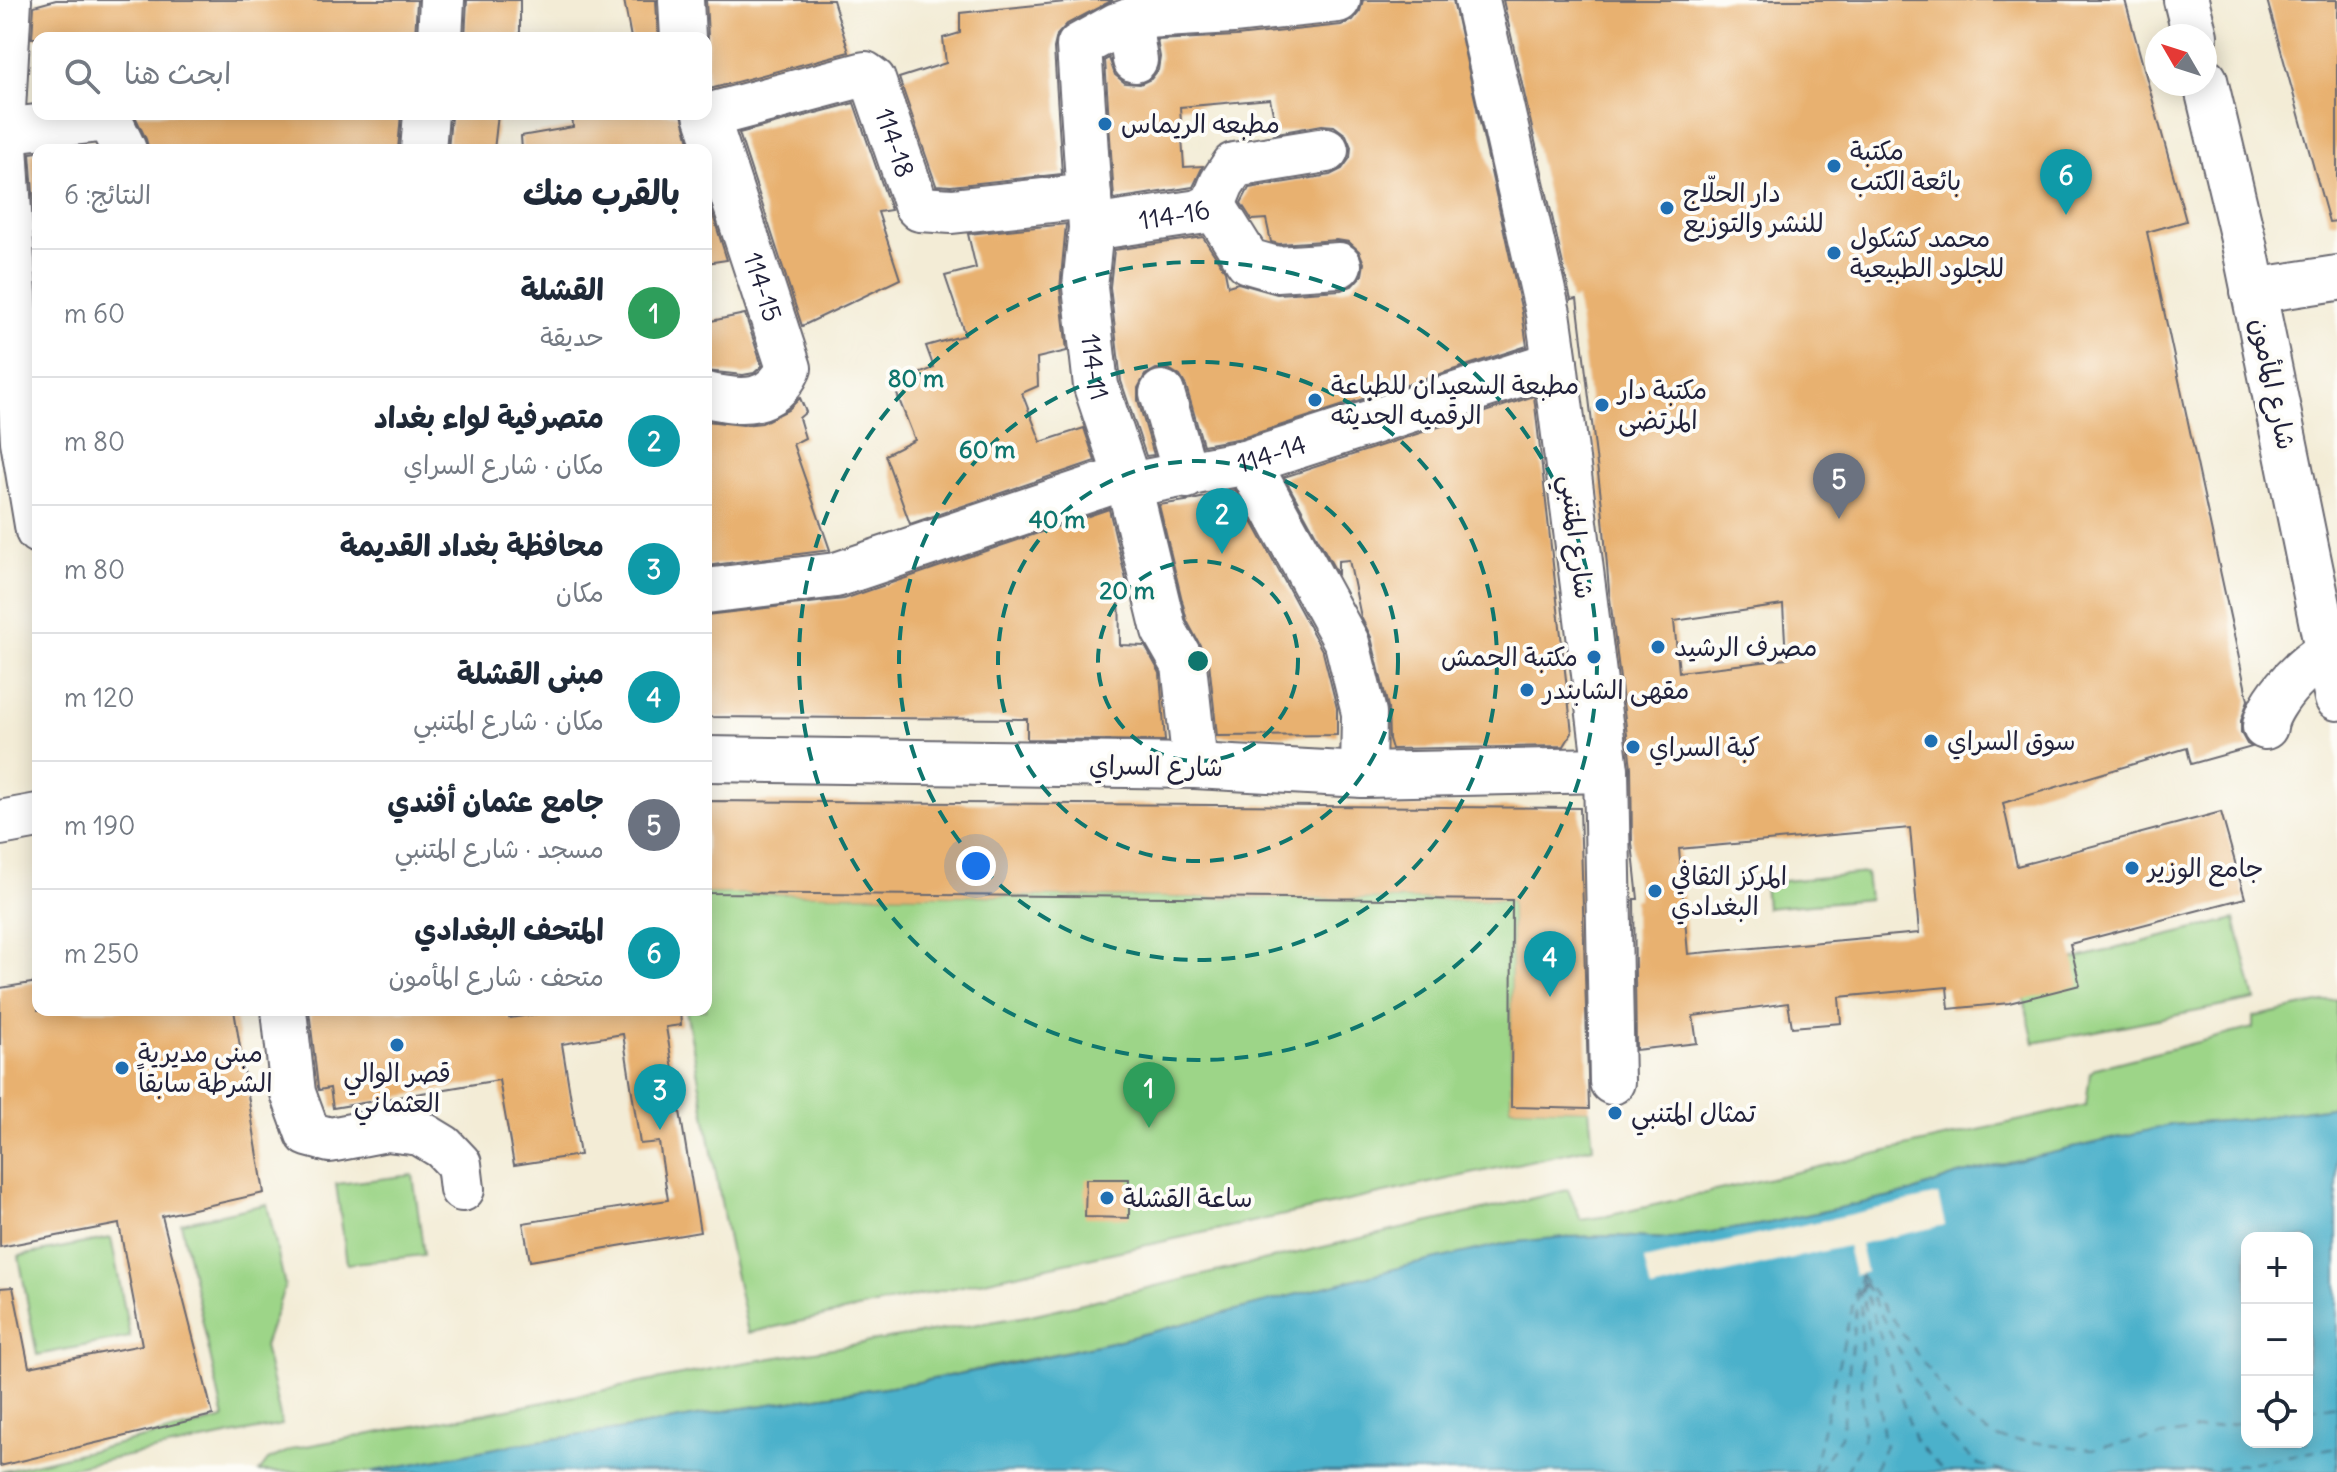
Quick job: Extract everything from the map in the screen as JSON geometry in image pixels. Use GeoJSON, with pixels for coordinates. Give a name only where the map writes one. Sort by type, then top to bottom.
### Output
{"type":"FeatureCollection","features":[{"type":"Feature","properties":{"kind":"street"},"geometry":{"type":"LineString","coordinates":[[11,0],[2,130],[22,427],[14,468],[32,515]]}},
{"type":"Feature","properties":{"kind":"street"},"geometry":{"type":"LineString","coordinates":[[440,32],[442,0]]}},
{"type":"Feature","properties":{"kind":"street"},"geometry":{"type":"LineString","coordinates":[[681,0],[683,32]]}},
{"type":"Feature","properties":{"kind":"street"},"geometry":{"type":"LineString","coordinates":[[1139,24],[1233,5],[1338,0]]}},
{"type":"Feature","properties":{"kind":"street","name":"شارع المتنبي"},"geometry":{"type":"LineString","coordinates":[[1477,0],[1548,313],[1606,770],[1612,1082]]}},
{"type":"Feature","properties":{"kind":"street"},"geometry":{"type":"LineString","coordinates":[[2186,0],[2192,24]]}},
{"type":"Feature","properties":{"kind":"street","name":"114-11"},"geometry":{"type":"LineString","coordinates":[[1139,24],[1079,46],[1090,212],[1085,287],[1096,386],[1129,485],[1164,630],[1184,665],[1195,766]]}},
{"type":"Feature","properties":{"kind":"street","name":"114-18"},"geometry":{"type":"LineString","coordinates":[[712,113],[865,74],[873,80],[920,209],[1090,212]]}},
{"type":"Feature","properties":{"kind":"street","name":"شارع المأمون"},"geometry":{"type":"LineString","coordinates":[[2209,96],[2333,658]]}},
{"type":"Feature","properties":{"kind":"street"},"geometry":{"type":"LineString","coordinates":[[2,130],[101,120]]}},
{"type":"Feature","properties":{"kind":"street"},"geometry":{"type":"LineString","coordinates":[[109,120],[121,144]]}},
{"type":"Feature","properties":{"kind":"street"},"geometry":{"type":"LineString","coordinates":[[424,144],[426,120]]}},
{"type":"Feature","properties":{"kind":"street","name":"114-15"},"geometry":{"type":"LineString","coordinates":[[708,120],[789,368],[782,384],[766,395],[740,401],[712,396]]}},
{"type":"Feature","properties":{"kind":"street","name":"114-16"},"geometry":{"type":"LineString","coordinates":[[1090,212],[1199,212],[1213,205],[1234,165],[1326,150]]}},
{"type":"Feature","properties":{"kind":"street"},"geometry":{"type":"LineString","coordinates":[[1213,205],[1248,261],[1276,269],[1339,265]]}},
{"type":"Feature","properties":{"kind":"street"},"geometry":{"type":"LineString","coordinates":[[2253,291],[2337,278]]}},
{"type":"Feature","properties":{"kind":"street","name":"114-14"},"geometry":{"type":"LineString","coordinates":[[712,590],[836,575],[1115,481],[1129,485],[1248,462],[1555,363]]}},
{"type":"Feature","properties":{"kind":"street"},"geometry":{"type":"LineString","coordinates":[[1162,393],[1186,476]]}},
{"type":"Feature","properties":{"kind":"street"},"geometry":{"type":"LineString","coordinates":[[1248,462],[1347,643],[1381,775]]}},
{"type":"Feature","properties":{"kind":"street"},"geometry":{"type":"LineString","coordinates":[[2265,727],[2273,705],[2305,668],[2333,658]]}},
{"type":"Feature","properties":{"kind":"street","name":"شارع السراي"},"geometry":{"type":"LineString","coordinates":[[712,759],[1195,766],[1381,775],[1606,770]]}},
{"type":"Feature","properties":{"kind":"street"},"geometry":{"type":"LineString","coordinates":[[0,823],[32,817]]}},
{"type":"Feature","properties":{"kind":"street"},"geometry":{"type":"LineString","coordinates":[[285,1016],[293,1093],[308,1134],[330,1140],[387,1129],[420,1133],[443,1147],[459,1164],[462,1189]]}},
{"type":"Feature","properties":{"kind":"green space"},"geometry":{"type":"Polygon","coordinates":[[[1866,873],[1869,899],[1766,908],[1764,883],[1866,873]]]}},
{"type":"Feature","properties":{"kind":"green space"},"geometry":{"type":"Polygon","coordinates":[[[712,893],[1512,900],[1511,1107],[1589,1109],[1593,1147],[748,1333],[687,1016],[712,1016],[712,893]]]}},
{"type":"Feature","properties":{"kind":"green space"},"geometry":{"type":"Polygon","coordinates":[[[2235,919],[2255,1000],[2034,1043],[2024,999],[2074,959],[2235,919]]]}},
{"type":"Feature","properties":{"kind":"green space"},"geometry":{"type":"Polygon","coordinates":[[[2337,999],[2337,1106],[2248,1119],[2171,1125],[1958,1175],[1905,1194],[1764,1224],[1668,1239],[1564,1237],[1307,1293],[1116,1341],[918,1382],[517,1444],[370,1472],[259,1472],[268,1460],[295,1448],[742,1363],[1027,1316],[1568,1190],[1581,1220],[1607,1216],[2086,1105],[2090,1073],[2096,1068],[2253,1028],[2253,1017],[2337,999]]]}},
{"type":"Feature","properties":{"kind":"green space"},"geometry":{"type":"Polygon","coordinates":[[[413,1175],[424,1255],[347,1264],[336,1184],[413,1175]]]}},
{"type":"Feature","properties":{"kind":"green space"},"geometry":{"type":"Polygon","coordinates":[[[267,1204],[285,1286],[264,1346],[282,1425],[48,1472],[0,1472],[224,1419],[181,1223],[267,1204]]]}},
{"type":"Feature","properties":{"kind":"green space"},"geometry":{"type":"Polygon","coordinates":[[[111,1238],[130,1337],[37,1355],[19,1256],[111,1238]]]}},
{"type":"Feature","properties":{"kind":"water"},"geometry":{"type":"Polygon","coordinates":[[[2337,1106],[2337,1472],[370,1472],[517,1444],[918,1382],[1010,1364],[1116,1341],[1507,1243],[1564,1237],[1668,1239],[1764,1224],[1905,1194],[1958,1175],[2171,1125],[2248,1119],[2337,1106]]]}},
{"type":"Feature","properties":{"kind":"pier"},"geometry":{"type":"Polygon","coordinates":[[[1938,1195],[1945,1225],[1860,1244],[1866,1272],[1854,1275],[1847,1246],[1651,1290],[1644,1260],[1938,1195]]]}},
{"type":"Feature","properties":{"kind":"building"},"geometry":{"type":"Polygon","coordinates":[[[56,0],[417,0],[415,32],[32,32],[34,6],[56,0]]]}},
{"type":"Feature","properties":{"kind":"building"},"geometry":{"type":"Polygon","coordinates":[[[467,0],[520,0],[520,32],[465,32],[467,0]]]}},
{"type":"Feature","properties":{"kind":"building"},"geometry":{"type":"Polygon","coordinates":[[[624,0],[656,0],[658,32],[630,32],[624,0]]]}},
{"type":"Feature","properties":{"kind":"building"},"geometry":{"type":"Polygon","coordinates":[[[706,0],[833,0],[849,52],[712,88],[712,32],[708,32],[706,0]]]}},
{"type":"Feature","properties":{"kind":"building"},"geometry":{"type":"Polygon","coordinates":[[[1113,0],[1067,24],[1057,35],[1054,48],[1062,174],[936,185],[899,78],[946,63],[943,38],[960,33],[960,13],[1113,0]]]}},
{"type":"Feature","properties":{"kind":"building"},"geometry":{"type":"Polygon","coordinates":[[[1363,0],[1453,0],[1527,346],[1242,438],[1203,445],[1186,386],[1180,376],[1169,369],[1156,369],[1145,375],[1138,388],[1138,400],[1154,455],[1146,456],[1121,381],[1110,287],[1114,250],[1203,237],[1225,271],[1228,286],[1238,283],[1277,294],[1341,290],[1352,286],[1362,275],[1364,263],[1359,251],[1349,242],[1271,242],[1266,219],[1252,220],[1241,203],[1249,188],[1330,175],[1342,169],[1350,158],[1351,147],[1346,135],[1334,126],[1322,125],[1277,133],[1270,99],[1180,107],[1184,167],[1203,166],[1193,187],[1114,199],[1105,60],[1109,58],[1115,75],[1125,83],[1140,84],[1151,79],[1158,70],[1160,57],[1157,40],[1236,36],[1341,25],[1353,20],[1363,0]]]}},
{"type":"Feature","properties":{"kind":"building"},"geometry":{"type":"Polygon","coordinates":[[[1503,0],[2125,0],[2145,72],[2145,96],[2151,96],[2186,221],[2147,232],[2248,700],[2241,721],[2241,733],[2252,747],[2191,764],[2187,748],[2003,803],[2017,866],[2221,812],[2245,898],[2070,944],[2080,985],[2009,1003],[1949,1009],[1947,987],[1839,997],[1841,1023],[1792,1027],[1788,1003],[1693,1016],[1697,1043],[1636,1050],[1634,899],[1638,899],[1632,843],[1631,767],[1577,299],[1571,300],[1503,0]],[[1783,605],[1674,621],[1679,672],[1786,659],[1783,605]],[[1910,828],[1679,849],[1688,954],[1919,933],[1910,828]]]}},
{"type":"Feature","properties":{"kind":"building"},"geometry":{"type":"Polygon","coordinates":[[[2267,0],[2337,0],[2337,221],[2329,222],[2267,0]]]}},
{"type":"Feature","properties":{"kind":"building"},"geometry":{"type":"Polygon","coordinates":[[[854,103],[891,210],[878,212],[900,279],[802,326],[739,133],[854,103]]]}},
{"type":"Feature","properties":{"kind":"building"},"geometry":{"type":"Polygon","coordinates":[[[137,120],[400,120],[398,144],[147,144],[137,120]]]}},
{"type":"Feature","properties":{"kind":"building"},"geometry":{"type":"Polygon","coordinates":[[[451,120],[497,120],[495,144],[449,144],[451,120]]]}},
{"type":"Feature","properties":{"kind":"building"},"geometry":{"type":"Polygon","coordinates":[[[572,120],[684,120],[690,144],[522,144],[521,136],[573,127],[572,120]]]}},
{"type":"Feature","properties":{"kind":"building"},"geometry":{"type":"Polygon","coordinates":[[[712,212],[727,260],[712,262],[712,212]]]}},
{"type":"Feature","properties":{"kind":"building"},"geometry":{"type":"Polygon","coordinates":[[[1066,224],[1060,289],[1067,351],[1037,358],[1038,386],[1022,393],[1041,442],[1084,428],[1095,461],[910,524],[885,455],[915,440],[893,384],[934,368],[926,346],[965,335],[945,276],[976,268],[968,234],[1066,224]]]}},
{"type":"Feature","properties":{"kind":"building"},"geometry":{"type":"Polygon","coordinates":[[[745,314],[762,366],[754,373],[743,375],[712,372],[712,321],[745,314]]]}},
{"type":"Feature","properties":{"kind":"building"},"geometry":{"type":"Polygon","coordinates":[[[1534,396],[1572,733],[1564,746],[1392,749],[1388,707],[1371,637],[1361,617],[1349,560],[1338,561],[1338,575],[1284,477],[1534,396]]]}},
{"type":"Feature","properties":{"kind":"building"},"geometry":{"type":"Polygon","coordinates":[[[800,398],[806,412],[799,418],[805,438],[793,444],[830,550],[712,565],[712,422],[743,425],[762,423],[788,410],[800,398]]]}},
{"type":"Feature","properties":{"kind":"building"},"geometry":{"type":"Polygon","coordinates":[[[1235,490],[1323,652],[1337,708],[1337,735],[1217,736],[1209,662],[1187,621],[1159,505],[1235,490]]]}},
{"type":"Feature","properties":{"kind":"building"},"geometry":{"type":"Polygon","coordinates":[[[1109,509],[1127,584],[1119,586],[1120,645],[1145,646],[1160,673],[1165,741],[1027,739],[1027,719],[712,717],[712,614],[844,599],[1109,509]]]}},
{"type":"Feature","properties":{"kind":"building"},"geometry":{"type":"Polygon","coordinates":[[[712,801],[1580,808],[1589,1109],[1511,1107],[1512,900],[712,893],[712,801]]]}},
{"type":"Feature","properties":{"kind":"building"},"geometry":{"type":"Polygon","coordinates":[[[32,983],[32,1016],[235,1016],[264,1193],[162,1216],[213,1415],[0,1466],[0,1288],[13,1287],[29,1367],[142,1345],[119,1224],[0,1247],[0,988],[32,983]]]}},
{"type":"Feature","properties":{"kind":"building"},"geometry":{"type":"Polygon","coordinates":[[[310,1016],[680,1016],[681,1025],[666,1027],[700,1232],[530,1261],[523,1223],[668,1200],[659,1142],[640,1144],[623,1034],[562,1044],[580,1155],[514,1165],[499,1080],[333,1108],[330,1088],[319,1090],[310,1016]]]}},
{"type":"Feature","properties":{"kind":"building","name":"ساعة القشلة"},"geometry":{"type":"Polygon","coordinates":[[[1086,1179],[1129,1179],[1129,1218],[1085,1217],[1086,1179]]]}},
{"type":"Feature","properties":{"kind":"ferry route"},"geometry":{"type":"LineString","coordinates":[[1860,1274],[1959,1413],[1996,1438],[2092,1449],[2241,1422]]}},
{"type":"Feature","properties":{"kind":"ferry route"},"geometry":{"type":"LineString","coordinates":[[1817,1472],[1841,1436],[1860,1275]]}},
{"type":"Feature","properties":{"kind":"ferry route"},"geometry":{"type":"LineString","coordinates":[[1861,1279],[1915,1440],[1944,1472]]}},
{"type":"Feature","properties":{"kind":"ferry route"},"geometry":{"type":"LineString","coordinates":[[1864,1282],[1938,1426],[1977,1464],[2005,1472]]}},
{"type":"Feature","properties":{"kind":"ferry route"},"geometry":{"type":"LineString","coordinates":[[1845,1472],[1863,1440],[1860,1283]]}},
{"type":"Feature","properties":{"kind":"ferry route"},"geometry":{"type":"LineString","coordinates":[[1861,1283],[1885,1445],[1873,1472]]}},
{"type":"Feature","properties":{"kind":"ferry route"},"geometry":{"type":"LineString","coordinates":[[1813,1472],[1857,1286]]}},
{"type":"Feature","properties":{"kind":"ferry route"},"geometry":{"type":"LineString","coordinates":[[2313,1409],[2337,1405]]}},
{"type":"Feature","properties":{"kind":"ferry route"},"geometry":{"type":"LineString","coordinates":[[2199,1472],[2337,1447]]}},
{"type":"Feature","properties":{"kind":"place","name":"مطبعه الريماس"},"geometry":{"type":"Point","coordinates":[1105,124]}},
{"type":"Feature","properties":{"kind":"place","name":"مكتبة بائعة الكتب"},"geometry":{"type":"Point","coordinates":[1834,166]}},
{"type":"Feature","properties":{"kind":"place","name":"دار الحلّاج للنشر والتوزيع"},"geometry":{"type":"Point","coordinates":[1667,208]}},
{"type":"Feature","properties":{"kind":"place","name":"المتحف البغدادي"},"geometry":{"type":"Point","coordinates":[2066,215]}},
{"type":"Feature","properties":{"kind":"place","name":"محمد كشكول للجلود الطبيعية"},"geometry":{"type":"Point","coordinates":[1834,253]}},
{"type":"Feature","properties":{"kind":"place","name":"مطبعة السعيدان للطباعة الرقميه الحديثه"},"geometry":{"type":"Point","coordinates":[1315,400]}},
{"type":"Feature","properties":{"kind":"place","name":"مكتبة دار المرتضى"},"geometry":{"type":"Point","coordinates":[1602,405]}},
{"type":"Feature","properties":{"kind":"place","name":"جامع عثمان أفندي"},"geometry":{"type":"Point","coordinates":[1839,519]}},
{"type":"Feature","properties":{"kind":"place","name":"متصرفية لواء بغداد"},"geometry":{"type":"Point","coordinates":[1222,554]}},
{"type":"Feature","properties":{"kind":"place","name":"مصرف الرشيد"},"geometry":{"type":"Point","coordinates":[1658,647]}},
{"type":"Feature","properties":{"kind":"place","name":"مكتبة الحمش"},"geometry":{"type":"Point","coordinates":[1594,657]}},
{"type":"Feature","properties":{"kind":"place","name":"مقهى الشابندر"},"geometry":{"type":"Point","coordinates":[1527,690]}},
{"type":"Feature","properties":{"kind":"place","name":"سوق السراي"},"geometry":{"type":"Point","coordinates":[1931,741]}},
{"type":"Feature","properties":{"kind":"place","name":"كبة السراي"},"geometry":{"type":"Point","coordinates":[1633,747]}},
{"type":"Feature","properties":{"kind":"place","name":"جامع الوزير"},"geometry":{"type":"Point","coordinates":[2132,868]}},
{"type":"Feature","properties":{"kind":"place","name":"المركز الثقافي البغدادي"},"geometry":{"type":"Point","coordinates":[1655,891]}},
{"type":"Feature","properties":{"kind":"place","name":"مبنى القشلة"},"geometry":{"type":"Point","coordinates":[1550,997]}},
{"type":"Feature","properties":{"kind":"place","name":"قصر الوالي العثماني"},"geometry":{"type":"Point","coordinates":[397,1045]}},
{"type":"Feature","properties":{"kind":"place","name":"مبنى مديرية الشرطة سابقاً"},"geometry":{"type":"Point","coordinates":[122,1068]}},
{"type":"Feature","properties":{"kind":"place","name":"تمثال المتنبي"},"geometry":{"type":"Point","coordinates":[1615,1113]}},
{"type":"Feature","properties":{"kind":"place","name":"القشلة"},"geometry":{"type":"Point","coordinates":[1149,1128]}},
{"type":"Feature","properties":{"kind":"place","name":"محافظة بغداد القديمة"},"geometry":{"type":"Point","coordinates":[660,1130]}},
{"type":"Feature","properties":{"kind":"place","name":"ساعة القشلة"},"geometry":{"type":"Point","coordinates":[1107,1198]}}]}
